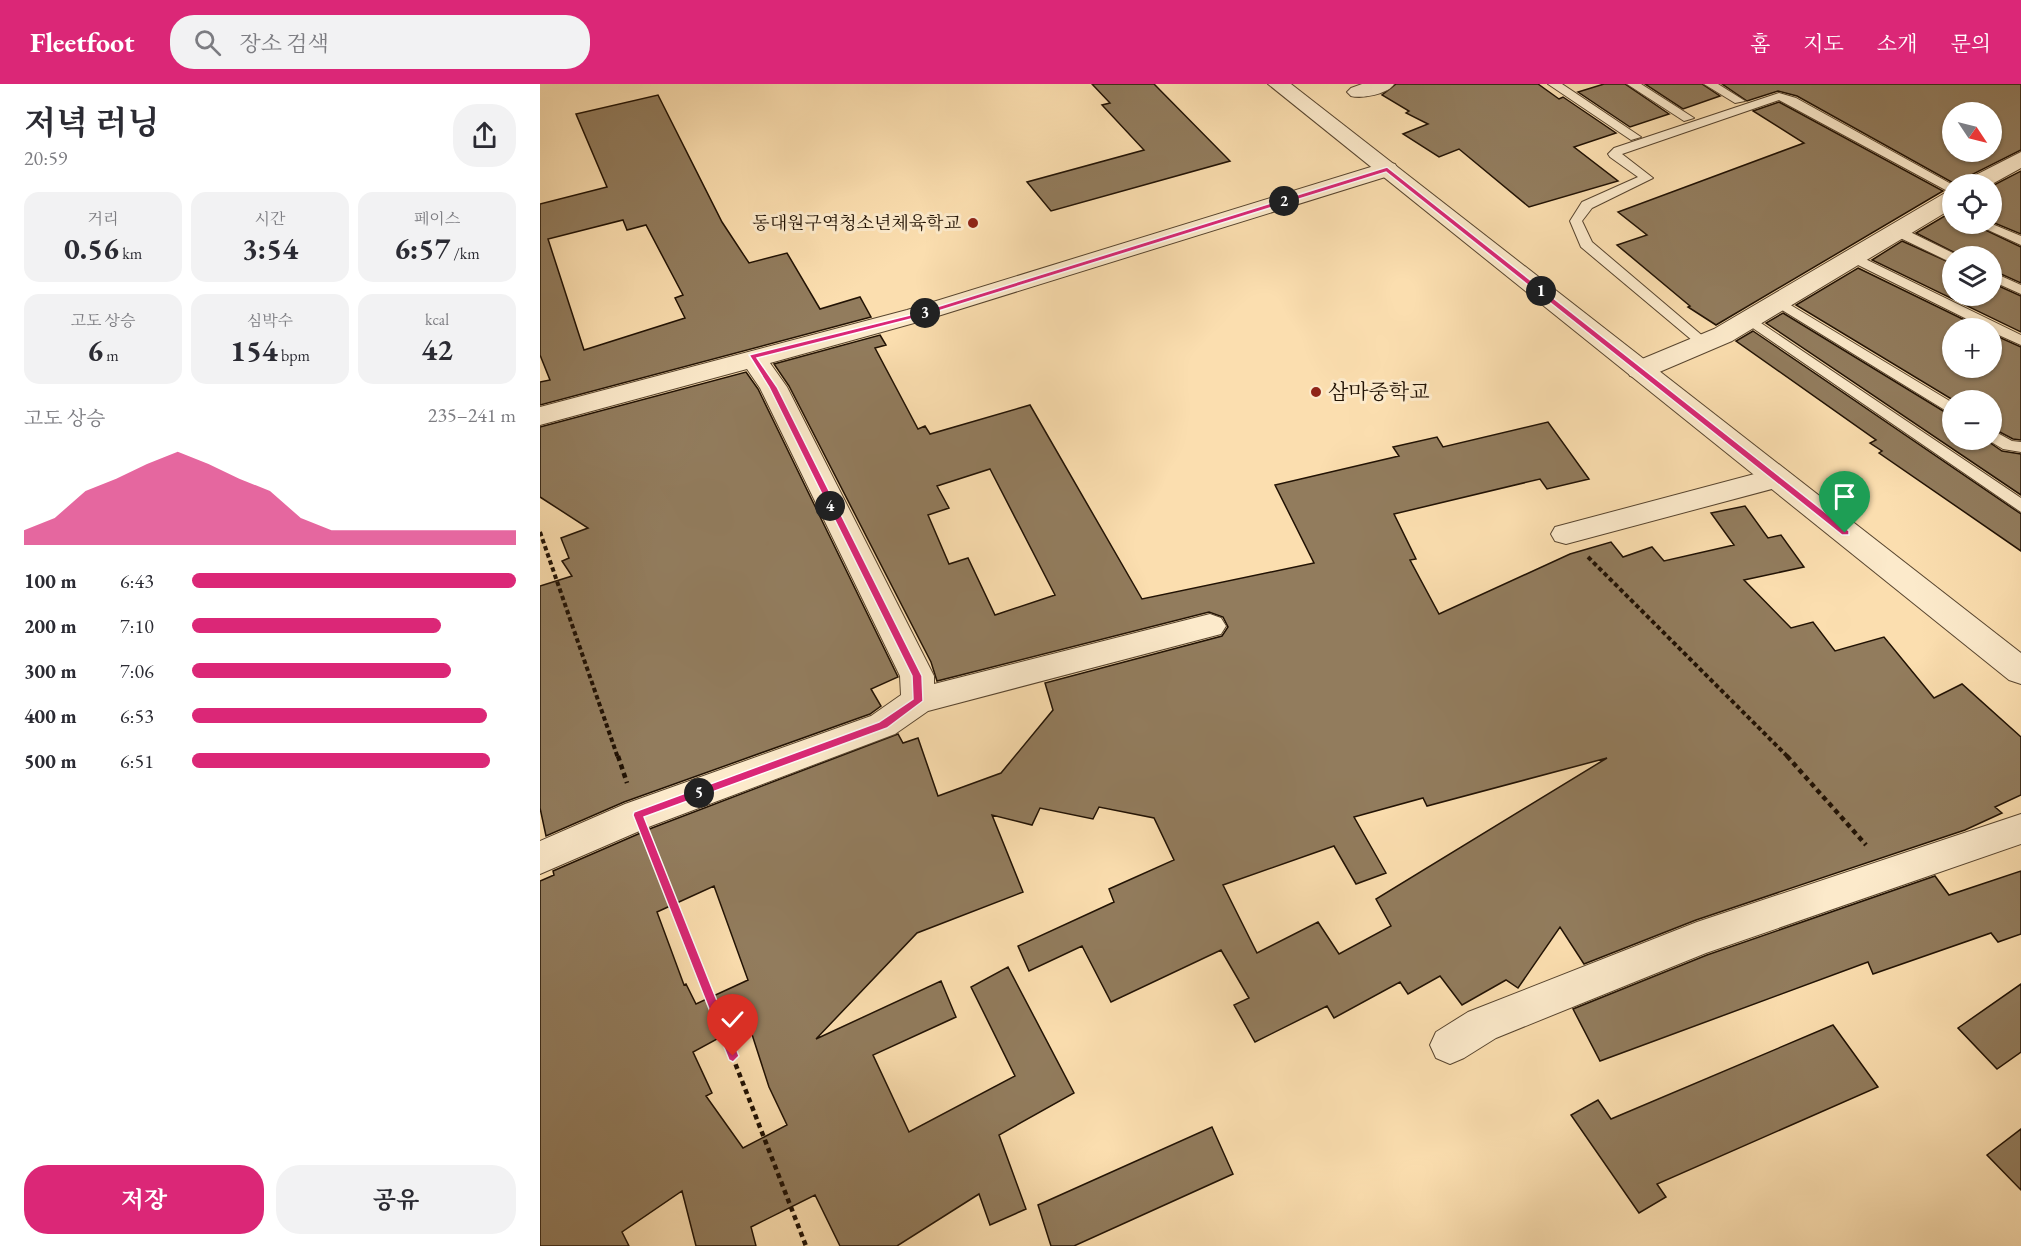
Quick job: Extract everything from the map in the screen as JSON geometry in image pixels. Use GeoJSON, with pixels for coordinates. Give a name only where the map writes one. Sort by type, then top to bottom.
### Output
{"type":"FeatureCollection","features":[{"type":"Feature","properties":{"kind":"street"},"geometry":{"type":"LineString","coordinates":[[1278,84],[2021,671]]}},
{"type":"Feature","properties":{"kind":"street"},"geometry":{"type":"LineString","coordinates":[[1358,93],[1384,84]]}},
{"type":"Feature","properties":{"kind":"street"},"geometry":{"type":"LineString","coordinates":[[1994,174],[2021,159]]}},
{"type":"Feature","properties":{"kind":"street"},"geometry":{"type":"LineString","coordinates":[[540,416],[752,357],[916,315],[1387,169]]}},
{"type":"Feature","properties":{"kind":"street"},"geometry":{"type":"LineString","coordinates":[[1640,370],[1704,343],[1749,320],[1942,206]]}},
{"type":"Feature","properties":{"kind":"street"},"geometry":{"type":"LineString","coordinates":[[752,357],[773,387],[917,676],[918,701]]}},
{"type":"Feature","properties":{"kind":"street"},"geometry":{"type":"LineString","coordinates":[[1566,534],[1777,478]]}},
{"type":"Feature","properties":{"kind":"street"},"geometry":{"type":"LineString","coordinates":[[540,858],[638,815],[883,725],[918,701],[1210,626]]}},
{"type":"Feature","properties":{"kind":"street"},"geometry":{"type":"LineString","coordinates":[[1450,1045],[1482,1025],[1697,939],[2021,829]]}},
{"type":"Feature","properties":{"kind":"lane"},"geometry":{"type":"LineString","coordinates":[[1554,84],[1635,137]]}},
{"type":"Feature","properties":{"kind":"lane"},"geometry":{"type":"LineString","coordinates":[[1633,84],[1688,118]]}},
{"type":"Feature","properties":{"kind":"lane"},"geometry":{"type":"LineString","coordinates":[[1710,84],[1739,101]]}},
{"type":"Feature","properties":{"kind":"lane"},"geometry":{"type":"LineString","coordinates":[[1704,343],[1586,244],[1576,221],[1587,205],[1647,178],[1614,154],[1618,151],[1779,96],[1792,100],[1942,196]]}},
{"type":"Feature","properties":{"kind":"lane"},"geometry":{"type":"LineString","coordinates":[[1897,231],[1942,253]]}},
{"type":"Feature","properties":{"kind":"lane"},"geometry":{"type":"LineString","coordinates":[[2002,233],[2021,241]]}},
{"type":"Feature","properties":{"kind":"lane"},"geometry":{"type":"LineString","coordinates":[[1852,257],[2021,341]]}},
{"type":"Feature","properties":{"kind":"lane"},"geometry":{"type":"LineString","coordinates":[[2002,281],[2021,290]]}},
{"type":"Feature","properties":{"kind":"lane"},"geometry":{"type":"LineString","coordinates":[[1779,302],[1942,403]]}},
{"type":"Feature","properties":{"kind":"lane"},"geometry":{"type":"LineString","coordinates":[[1749,320],[2021,506]]}},
{"type":"Feature","properties":{"kind":"lane"},"geometry":{"type":"LineString","coordinates":[[2002,441],[2008,445],[2021,447]]}},
{"type":"Feature","properties":{"kind":"path"},"geometry":{"type":"LineString","coordinates":[[540,532],[638,815],[806,1246]]}},
{"type":"Feature","properties":{"kind":"path"},"geometry":{"type":"LineString","coordinates":[[1566,534],[1772,739],[1890,873]]}},
{"type":"Feature","properties":{"kind":"building"},"geometry":{"type":"Polygon","coordinates":[[[1092,84],[1154,84],[1230,161],[1051,211],[1027,182],[1144,150],[1102,105],[1110,103],[1092,84]]]}},
{"type":"Feature","properties":{"kind":"building"},"geometry":{"type":"Polygon","coordinates":[[[1396,84],[1538,84],[1559,99],[1563,97],[1616,133],[1574,147],[1618,181],[1529,207],[1459,149],[1439,157],[1403,134],[1428,124],[1406,113],[1409,111],[1382,95],[1396,84]]]}},
{"type":"Feature","properties":{"kind":"building"},"geometry":{"type":"Polygon","coordinates":[[[1604,84],[1625,84],[1669,114],[1630,127],[1578,92],[1604,84]]]}},
{"type":"Feature","properties":{"kind":"building"},"geometry":{"type":"Polygon","coordinates":[[[1645,84],[1702,84],[1720,96],[1683,109],[1645,84]]]}},
{"type":"Feature","properties":{"kind":"building"},"geometry":{"type":"Polygon","coordinates":[[[1722,84],[2021,84],[2021,150],[2002,160],[2002,102],[1942,102],[1942,162],[1997,162],[1973,174],[1942,174],[1942,177],[1797,96],[1778,91],[1747,101],[1722,84]]]}},
{"type":"Feature","properties":{"kind":"building"},"geometry":{"type":"Polygon","coordinates":[[[658,95],[722,222],[749,263],[787,253],[820,309],[860,297],[871,317],[540,405],[540,382],[550,380],[540,355],[540,204],[607,187],[576,114],[658,95]],[[623,220],[548,239],[584,350],[685,318],[675,298],[683,295],[646,225],[627,230],[623,220]]]}},
{"type":"Feature","properties":{"kind":"building"},"geometry":{"type":"Polygon","coordinates":[[[1779,102],[1942,192],[1716,325],[1688,307],[1690,306],[1617,245],[1647,235],[1618,212],[1804,143],[1753,111],[1779,102]]]}},
{"type":"Feature","properties":{"kind":"building"},"geometry":{"type":"Polygon","coordinates":[[[2021,171],[2021,234],[2002,226],[2002,181],[2021,171]]]}},
{"type":"Feature","properties":{"kind":"building"},"geometry":{"type":"Polygon","coordinates":[[[1942,218],[1942,234],[1994,234],[2021,247],[2021,283],[2002,274],[2002,246],[1942,246],[1916,233],[1942,218]]]}},
{"type":"Feature","properties":{"kind":"building"},"geometry":{"type":"Polygon","coordinates":[[[1902,241],[1942,259],[1942,294],[1872,260],[1902,241]]]}},
{"type":"Feature","properties":{"kind":"building"},"geometry":{"type":"Polygon","coordinates":[[[1858,268],[1960,318],[1942,318],[1942,378],[2002,378],[2002,338],[2021,347],[2021,440],[2002,433],[2002,390],[1942,390],[1942,393],[1796,305],[1858,268]]]}},
{"type":"Feature","properties":{"kind":"building"},"geometry":{"type":"Polygon","coordinates":[[[2002,287],[2021,296],[2021,332],[2002,323],[2002,318],[1992,318],[1967,306],[2002,306],[2002,287]]]}},
{"type":"Feature","properties":{"kind":"building"},"geometry":{"type":"Polygon","coordinates":[[[1783,313],[1942,410],[1942,442],[1766,323],[1783,313]]]}},
{"type":"Feature","properties":{"kind":"building"},"geometry":{"type":"Polygon","coordinates":[[[1753,331],[2021,514],[2021,551],[1879,453],[1882,451],[1870,443],[1876,440],[1736,341],[1753,331]]]}},
{"type":"Feature","properties":{"kind":"building"},"geometry":{"type":"Polygon","coordinates":[[[880,335],[886,345],[875,348],[918,429],[925,426],[930,434],[1030,405],[1142,599],[1314,563],[1275,485],[1399,456],[1393,447],[1437,437],[1443,447],[1548,422],[1589,479],[1547,489],[1540,479],[1394,514],[1416,559],[1410,560],[1439,614],[1570,554],[1611,542],[1623,557],[1652,547],[1664,561],[1734,545],[1711,513],[1745,506],[1768,538],[1781,535],[1804,567],[1744,580],[1791,628],[1813,622],[1835,651],[1884,637],[1934,698],[1962,684],[2021,737],[2021,795],[1995,807],[2002,813],[1965,830],[1696,920],[1584,964],[1560,927],[1518,988],[1506,980],[1462,1005],[1440,976],[1408,994],[1400,982],[1334,1018],[1327,1006],[1255,1042],[1234,1005],[1249,998],[1221,950],[1111,1002],[1082,946],[1029,971],[1018,946],[1114,902],[1109,889],[1174,860],[1154,818],[1099,807],[1093,819],[1040,808],[1032,825],[992,815],[1023,892],[917,933],[816,1039],[941,981],[956,1017],[873,1055],[909,1132],[1015,1076],[971,987],[1008,967],[1074,1093],[999,1135],[1026,1209],[990,1225],[979,1194],[897,1246],[840,1246],[815,1195],[751,1227],[756,1246],[696,1246],[682,1191],[622,1232],[629,1246],[540,1246],[540,881],[554,875],[553,871],[652,828],[898,734],[903,743],[918,738],[938,796],[1001,773],[1053,710],[1045,683],[1222,636],[1228,627],[1223,617],[1209,612],[937,681],[931,662],[789,386],[774,364],[880,335]],[[990,469],[937,486],[949,508],[928,515],[949,564],[968,558],[995,615],[1055,595],[990,469]],[[1607,758],[1427,806],[1423,798],[1354,817],[1386,873],[1356,884],[1334,846],[1223,885],[1257,953],[1318,922],[1339,954],[1391,926],[1376,899],[1607,758]],[[714,886],[657,912],[684,985],[686,984],[696,1004],[748,980],[714,886]],[[748,1022],[693,1052],[712,1093],[706,1096],[743,1148],[787,1125],[769,1087],[748,1022]]]}},
{"type":"Feature","properties":{"kind":"building"},"geometry":{"type":"Polygon","coordinates":[[[746,372],[758,389],[898,677],[871,689],[881,706],[870,714],[624,802],[546,836],[540,808],[540,586],[572,576],[562,561],[569,558],[561,538],[588,528],[540,497],[540,427],[746,372]]]}},
{"type":"Feature","properties":{"kind":"building"},"geometry":{"type":"Polygon","coordinates":[[[1954,450],[2001,450],[2021,454],[2021,495],[1954,450]]]}},
{"type":"Feature","properties":{"kind":"building"},"geometry":{"type":"Polygon","coordinates":[[[2021,871],[2021,934],[1998,942],[1991,933],[1873,974],[1868,962],[1600,1061],[1573,1009],[1707,955],[1935,876],[1949,895],[2021,871]]]}},
{"type":"Feature","properties":{"kind":"building"},"geometry":{"type":"Polygon","coordinates":[[[2021,984],[2021,1052],[1997,1069],[1958,1028],[2021,984]]]}},
{"type":"Feature","properties":{"kind":"building"},"geometry":{"type":"Polygon","coordinates":[[[1833,1025],[1878,1087],[1657,1184],[1666,1197],[1639,1213],[1571,1115],[1598,1100],[1611,1119],[1833,1025]]]}},
{"type":"Feature","properties":{"kind":"building"},"geometry":{"type":"Polygon","coordinates":[[[1212,1127],[1233,1174],[1074,1246],[1051,1246],[1038,1205],[1212,1127]]]}},
{"type":"Feature","properties":{"kind":"building"},"geometry":{"type":"Polygon","coordinates":[[[2021,1129],[2021,1190],[1987,1155],[2021,1129]]]}},
{"type":"Feature","properties":{"kind":"place","name":"동대원구역청소년체육학교"},"geometry":{"type":"Point","coordinates":[973,223]}},
{"type":"Feature","properties":{"kind":"place","name":"삼마중학교"},"geometry":{"type":"Point","coordinates":[1316,392]}},
{"type":"Feature","properties":{"kind":"route"},"geometry":{"type":"LineString","coordinates":[[733,1056],[638,815],[883,725],[918,701],[917,676],[841,528],[773,387],[752,357],[916,315],[1387,169],[1845,533]]}}]}
